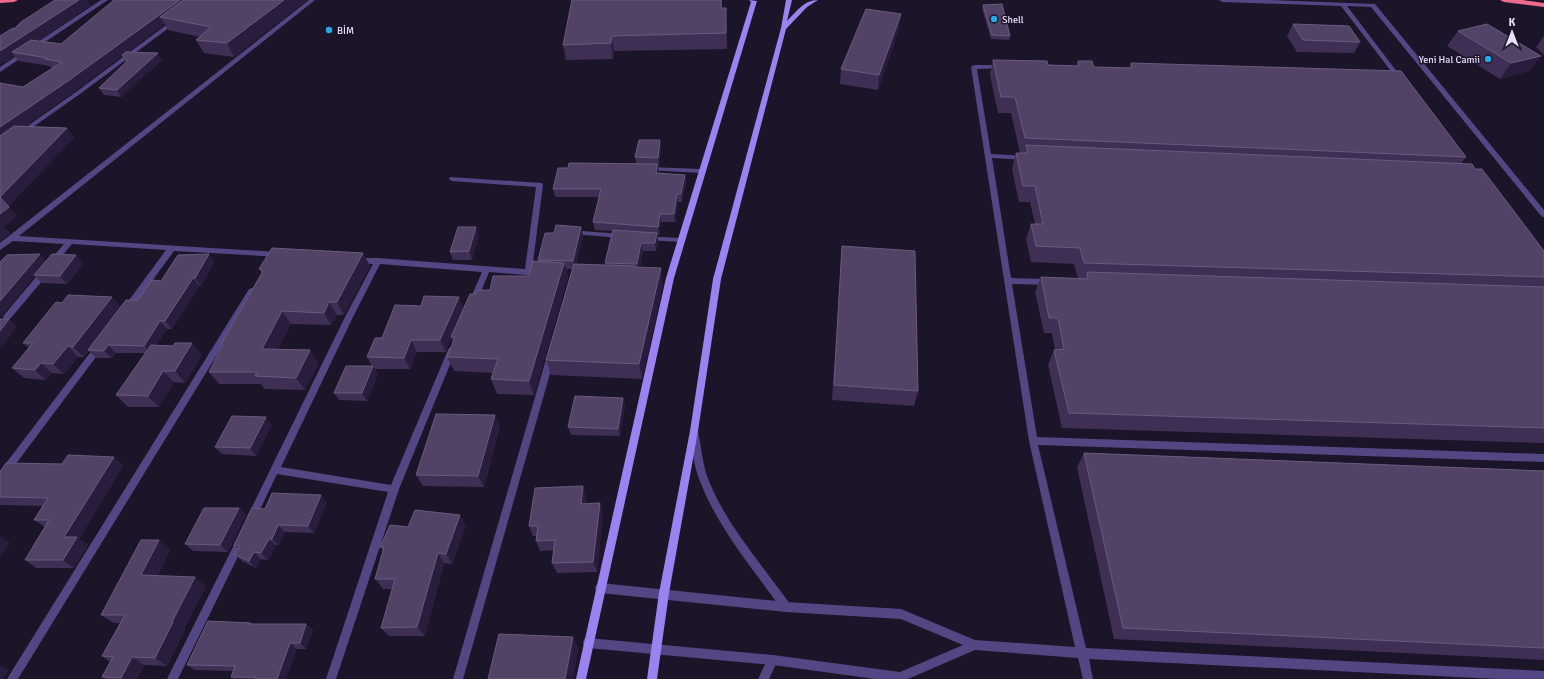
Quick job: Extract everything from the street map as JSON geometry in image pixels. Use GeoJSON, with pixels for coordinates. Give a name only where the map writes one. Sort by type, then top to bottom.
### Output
{"type":"FeatureCollection","features":[{"type":"Feature","properties":{"kind":"highway"},"geometry":{"type":"LineString","coordinates":[[0,1],[14,0]]}},
{"type":"Feature","properties":{"kind":"highway"},"geometry":{"type":"LineString","coordinates":[[1504,0],[1544,5]]}},
{"type":"Feature","properties":{"kind":"main road"},"geometry":{"type":"LineString","coordinates":[[581,679],[666,278],[681,240],[753,0]]}},
{"type":"Feature","properties":{"kind":"main road"},"geometry":{"type":"LineString","coordinates":[[652,679],[664,594],[694,431],[717,279],[783,29],[789,0]]}},
{"type":"Feature","properties":{"kind":"main road"},"geometry":{"type":"LineString","coordinates":[[783,29],[805,6],[815,0]]}},
{"type":"Feature","properties":{"kind":"street"},"geometry":{"type":"LineString","coordinates":[[0,70],[105,0]]}},
{"type":"Feature","properties":{"kind":"street"},"geometry":{"type":"LineString","coordinates":[[0,247],[312,0]]}},
{"type":"Feature","properties":{"kind":"street"},"geometry":{"type":"LineString","coordinates":[[1222,0],[1373,5],[1544,215]]}},
{"type":"Feature","properties":{"kind":"street"},"geometry":{"type":"LineString","coordinates":[[1342,4],[1391,73],[1404,86]]}},
{"type":"Feature","properties":{"kind":"street"},"geometry":{"type":"LineString","coordinates":[[13,138],[78,93],[178,19]]}},
{"type":"Feature","properties":{"kind":"street"},"geometry":{"type":"LineString","coordinates":[[1013,67],[974,67],[1032,441],[1088,679]]}},
{"type":"Feature","properties":{"kind":"street"},"geometry":{"type":"LineString","coordinates":[[988,156],[1035,158]]}},
{"type":"Feature","properties":{"kind":"street"},"geometry":{"type":"LineString","coordinates":[[638,169],[701,171]]}},
{"type":"Feature","properties":{"kind":"street"},"geometry":{"type":"LineString","coordinates":[[452,178],[540,185],[528,272]]}},
{"type":"Feature","properties":{"kind":"street"},"geometry":{"type":"LineString","coordinates":[[564,231],[626,236]]}},
{"type":"Feature","properties":{"kind":"street"},"geometry":{"type":"LineString","coordinates":[[642,237],[681,240]]}},
{"type":"Feature","properties":{"kind":"street"},"geometry":{"type":"LineString","coordinates":[[12,238],[172,248],[272,258],[289,256]]}},
{"type":"Feature","properties":{"kind":"street"},"geometry":{"type":"LineString","coordinates":[[7,317],[70,242]]}},
{"type":"Feature","properties":{"kind":"street"},"geometry":{"type":"LineString","coordinates":[[120,318],[172,248]]}},
{"type":"Feature","properties":{"kind":"street"},"geometry":{"type":"LineString","coordinates":[[348,260],[548,273]]}},
{"type":"Feature","properties":{"kind":"street"},"geometry":{"type":"LineString","coordinates":[[172,679],[276,470],[349,317],[378,261]]}},
{"type":"Feature","properties":{"kind":"street"},"geometry":{"type":"LineString","coordinates":[[468,314],[486,270]]}},
{"type":"Feature","properties":{"kind":"street"},"geometry":{"type":"LineString","coordinates":[[1007,281],[1054,282]]}},
{"type":"Feature","properties":{"kind":"street"},"geometry":{"type":"LineString","coordinates":[[12,679],[258,282]]}},
{"type":"Feature","properties":{"kind":"street"},"geometry":{"type":"LineString","coordinates":[[0,478],[105,338]]}},
{"type":"Feature","properties":{"kind":"street"},"geometry":{"type":"LineString","coordinates":[[331,679],[394,489],[455,343]]}},
{"type":"Feature","properties":{"kind":"street"},"geometry":{"type":"LineString","coordinates":[[458,679],[553,350]]}},
{"type":"Feature","properties":{"kind":"street"},"geometry":{"type":"LineString","coordinates":[[694,431],[702,473],[714,500],[738,538],[786,606]]}},
{"type":"Feature","properties":{"kind":"street"},"geometry":{"type":"LineString","coordinates":[[1032,441],[1544,458]]}},
{"type":"Feature","properties":{"kind":"street"},"geometry":{"type":"LineString","coordinates":[[276,470],[394,489]]}},
{"type":"Feature","properties":{"kind":"street"},"geometry":{"type":"LineString","coordinates":[[600,588],[786,606],[901,614],[975,645],[1082,653],[1544,676]]}},
{"type":"Feature","properties":{"kind":"street"},"geometry":{"type":"LineString","coordinates":[[588,643],[773,660],[900,677],[975,645]]}},
{"type":"Feature","properties":{"kind":"street"},"geometry":{"type":"LineString","coordinates":[[762,679],[773,660]]}},
{"type":"Feature","properties":{"kind":"building"},"geometry":{"type":"Polygon","coordinates":[[[55,0],[79,0],[0,51],[0,36],[13,28],[14,29],[21,22],[55,0]]]}},
{"type":"Feature","properties":{"kind":"building"},"geometry":{"type":"Polygon","coordinates":[[[114,0],[180,0],[68,81],[0,127],[0,83],[23,87],[62,62],[12,52],[31,40],[61,44],[114,0]]]}},
{"type":"Feature","properties":{"kind":"building"},"geometry":{"type":"Polygon","coordinates":[[[183,0],[284,0],[227,43],[196,40],[211,27],[160,17],[183,0]]]}},
{"type":"Feature","properties":{"kind":"building"},"geometry":{"type":"Polygon","coordinates":[[[572,0],[721,0],[721,8],[726,8],[726,33],[612,36],[611,43],[563,45],[572,0]]]}},
{"type":"Feature","properties":{"kind":"building"},"geometry":{"type":"Polygon","coordinates":[[[1002,4],[1010,36],[992,35],[983,5],[1002,4]]]}},
{"type":"Feature","properties":{"kind":"building"},"geometry":{"type":"Polygon","coordinates":[[[866,9],[901,14],[879,75],[841,69],[866,9]]]}},
{"type":"Feature","properties":{"kind":"building"},"geometry":{"type":"Polygon","coordinates":[[[1293,24],[1349,26],[1360,42],[1303,40],[1293,24]]]}},
{"type":"Feature","properties":{"kind":"building"},"geometry":{"type":"Polygon","coordinates":[[[1487,24],[1541,56],[1511,63],[1458,31],[1487,24]]]}},
{"type":"Feature","properties":{"kind":"building"},"geometry":{"type":"Polygon","coordinates":[[[126,52],[158,53],[117,90],[99,88],[127,61],[122,55],[126,52]]]}},
{"type":"Feature","properties":{"kind":"building"},"geometry":{"type":"Polygon","coordinates":[[[993,60],[1047,61],[1048,65],[1079,66],[1078,61],[1092,61],[1094,67],[1132,68],[1131,63],[1401,71],[1466,157],[1025,138],[1015,97],[1001,97],[993,60]]]}},
{"type":"Feature","properties":{"kind":"building"},"geometry":{"type":"Polygon","coordinates":[[[14,126],[67,128],[0,197],[0,136],[14,126]]]}},
{"type":"Feature","properties":{"kind":"building"},"geometry":{"type":"Polygon","coordinates":[[[639,140],[660,140],[658,158],[635,157],[639,140]]]}},
{"type":"Feature","properties":{"kind":"building"},"geometry":{"type":"Polygon","coordinates":[[[1026,145],[1472,164],[1475,169],[1482,169],[1544,251],[1544,277],[1084,263],[1080,248],[1036,246],[1031,224],[1043,224],[1035,186],[1023,186],[1016,153],[1028,153],[1026,145]]]}},
{"type":"Feature","properties":{"kind":"building"},"geometry":{"type":"Polygon","coordinates":[[[569,163],[657,164],[656,173],[685,175],[681,194],[677,194],[674,214],[660,214],[658,227],[593,222],[601,189],[553,189],[558,168],[568,168],[569,163]]]}},
{"type":"Feature","properties":{"kind":"building"},"geometry":{"type":"Polygon","coordinates":[[[0,197],[9,207],[0,214],[0,197]]]}},
{"type":"Feature","properties":{"kind":"building"},"geometry":{"type":"Polygon","coordinates":[[[556,225],[581,227],[573,261],[538,260],[545,233],[554,233],[556,225]]]}},
{"type":"Feature","properties":{"kind":"building"},"geometry":{"type":"Polygon","coordinates":[[[458,227],[476,227],[469,251],[450,252],[458,227]]]}},
{"type":"Feature","properties":{"kind":"building"},"geometry":{"type":"Polygon","coordinates":[[[613,230],[657,233],[655,243],[641,243],[637,264],[605,263],[613,230]]]}},
{"type":"Feature","properties":{"kind":"building"},"geometry":{"type":"Polygon","coordinates":[[[842,246],[915,251],[918,391],[834,385],[842,246]]]}},
{"type":"Feature","properties":{"kind":"building"},"geometry":{"type":"Polygon","coordinates":[[[272,248],[363,253],[337,302],[329,302],[324,313],[282,311],[262,349],[310,350],[296,378],[255,376],[257,372],[209,372],[223,345],[221,344],[263,271],[259,269],[272,248]]]}},
{"type":"Feature","properties":{"kind":"building"},"geometry":{"type":"Polygon","coordinates":[[[40,254],[0,301],[0,262],[7,255],[40,254]]]}},
{"type":"Feature","properties":{"kind":"building"},"geometry":{"type":"Polygon","coordinates":[[[52,254],[76,255],[60,276],[34,275],[52,254]]]}},
{"type":"Feature","properties":{"kind":"building"},"geometry":{"type":"Polygon","coordinates":[[[209,254],[195,278],[193,278],[165,321],[160,321],[144,346],[108,345],[104,351],[88,350],[126,300],[138,300],[152,280],[161,281],[178,255],[209,254]]]}},
{"type":"Feature","properties":{"kind":"building"},"geometry":{"type":"Polygon","coordinates":[[[533,261],[564,263],[529,381],[491,379],[498,359],[447,357],[455,337],[451,337],[470,294],[476,294],[478,290],[490,290],[493,276],[529,276],[533,261]]]}},
{"type":"Feature","properties":{"kind":"building"},"geometry":{"type":"Polygon","coordinates":[[[574,264],[661,268],[639,364],[546,360],[574,264]]]}},
{"type":"Feature","properties":{"kind":"building"},"geometry":{"type":"Polygon","coordinates":[[[1087,272],[1544,287],[1544,428],[1069,413],[1054,350],[1064,349],[1058,318],[1049,318],[1041,277],[1088,279],[1087,272]]]}},
{"type":"Feature","properties":{"kind":"building"},"geometry":{"type":"Polygon","coordinates":[[[68,295],[112,297],[73,347],[68,346],[53,364],[41,363],[35,370],[12,368],[33,343],[23,343],[56,302],[62,303],[68,295]]]}},
{"type":"Feature","properties":{"kind":"building"},"geometry":{"type":"Polygon","coordinates":[[[424,296],[459,297],[440,340],[411,340],[404,358],[367,357],[375,338],[382,338],[395,305],[421,306],[424,296]]]}},
{"type":"Feature","properties":{"kind":"building"},"geometry":{"type":"Polygon","coordinates":[[[0,319],[9,319],[0,331],[0,319]]]}},
{"type":"Feature","properties":{"kind":"building"},"geometry":{"type":"Polygon","coordinates":[[[175,343],[192,343],[175,371],[163,371],[148,396],[116,395],[151,345],[173,346],[175,343]]]}},
{"type":"Feature","properties":{"kind":"building"},"geometry":{"type":"Polygon","coordinates":[[[346,366],[373,366],[362,393],[334,393],[346,366]]]}},
{"type":"Feature","properties":{"kind":"building"},"geometry":{"type":"Polygon","coordinates":[[[575,396],[623,398],[618,429],[568,427],[575,396]]]}},
{"type":"Feature","properties":{"kind":"building"},"geometry":{"type":"Polygon","coordinates":[[[436,414],[495,415],[478,476],[416,475],[436,414]]]}},
{"type":"Feature","properties":{"kind":"building"},"geometry":{"type":"Polygon","coordinates":[[[232,416],[266,417],[250,448],[215,447],[232,416]]]}},
{"type":"Feature","properties":{"kind":"building"},"geometry":{"type":"Polygon","coordinates":[[[1084,453],[1544,471],[1544,648],[1123,628],[1084,453]]]}},
{"type":"Feature","properties":{"kind":"building"},"geometry":{"type":"Polygon","coordinates":[[[68,455],[114,457],[64,537],[77,537],[63,560],[25,560],[49,520],[34,520],[48,498],[0,497],[0,472],[6,463],[62,464],[68,455]]]}},
{"type":"Feature","properties":{"kind":"building"},"geometry":{"type":"Polygon","coordinates":[[[583,486],[581,504],[600,503],[593,562],[552,563],[555,540],[536,541],[538,526],[529,526],[535,488],[583,486]]]}},
{"type":"Feature","properties":{"kind":"building"},"geometry":{"type":"Polygon","coordinates":[[[272,493],[321,495],[308,526],[278,525],[272,539],[269,539],[261,553],[254,552],[249,561],[234,554],[240,546],[234,545],[252,508],[265,509],[272,493]]]}},
{"type":"Feature","properties":{"kind":"building"},"geometry":{"type":"Polygon","coordinates":[[[204,508],[239,508],[220,545],[185,544],[204,508]]]}},
{"type":"Feature","properties":{"kind":"building"},"geometry":{"type":"Polygon","coordinates":[[[415,510],[460,515],[446,554],[438,553],[417,627],[381,628],[395,579],[375,579],[384,547],[380,547],[390,525],[408,527],[415,510]]]}},
{"type":"Feature","properties":{"kind":"building"},"geometry":{"type":"Polygon","coordinates":[[[141,540],[159,540],[141,575],[195,577],[155,658],[132,657],[121,678],[102,677],[113,657],[102,656],[125,615],[101,615],[141,540]]]}},
{"type":"Feature","properties":{"kind":"building"},"geometry":{"type":"Polygon","coordinates":[[[208,621],[251,623],[250,624],[306,624],[300,643],[290,643],[277,679],[255,679],[256,677],[231,677],[235,666],[187,665],[208,621]]]}},
{"type":"Feature","properties":{"kind":"building"},"geometry":{"type":"Polygon","coordinates":[[[499,634],[573,637],[565,679],[488,679],[499,634]]]}},
{"type":"Feature","properties":{"kind":"place","name":"Shell"},"geometry":{"type":"Point","coordinates":[994,19]}},
{"type":"Feature","properties":{"kind":"place","name":"BİM"},"geometry":{"type":"Point","coordinates":[329,30]}},
{"type":"Feature","properties":{"kind":"place","name":"Yeni Hal Camii"},"geometry":{"type":"Point","coordinates":[1488,59]}}]}
